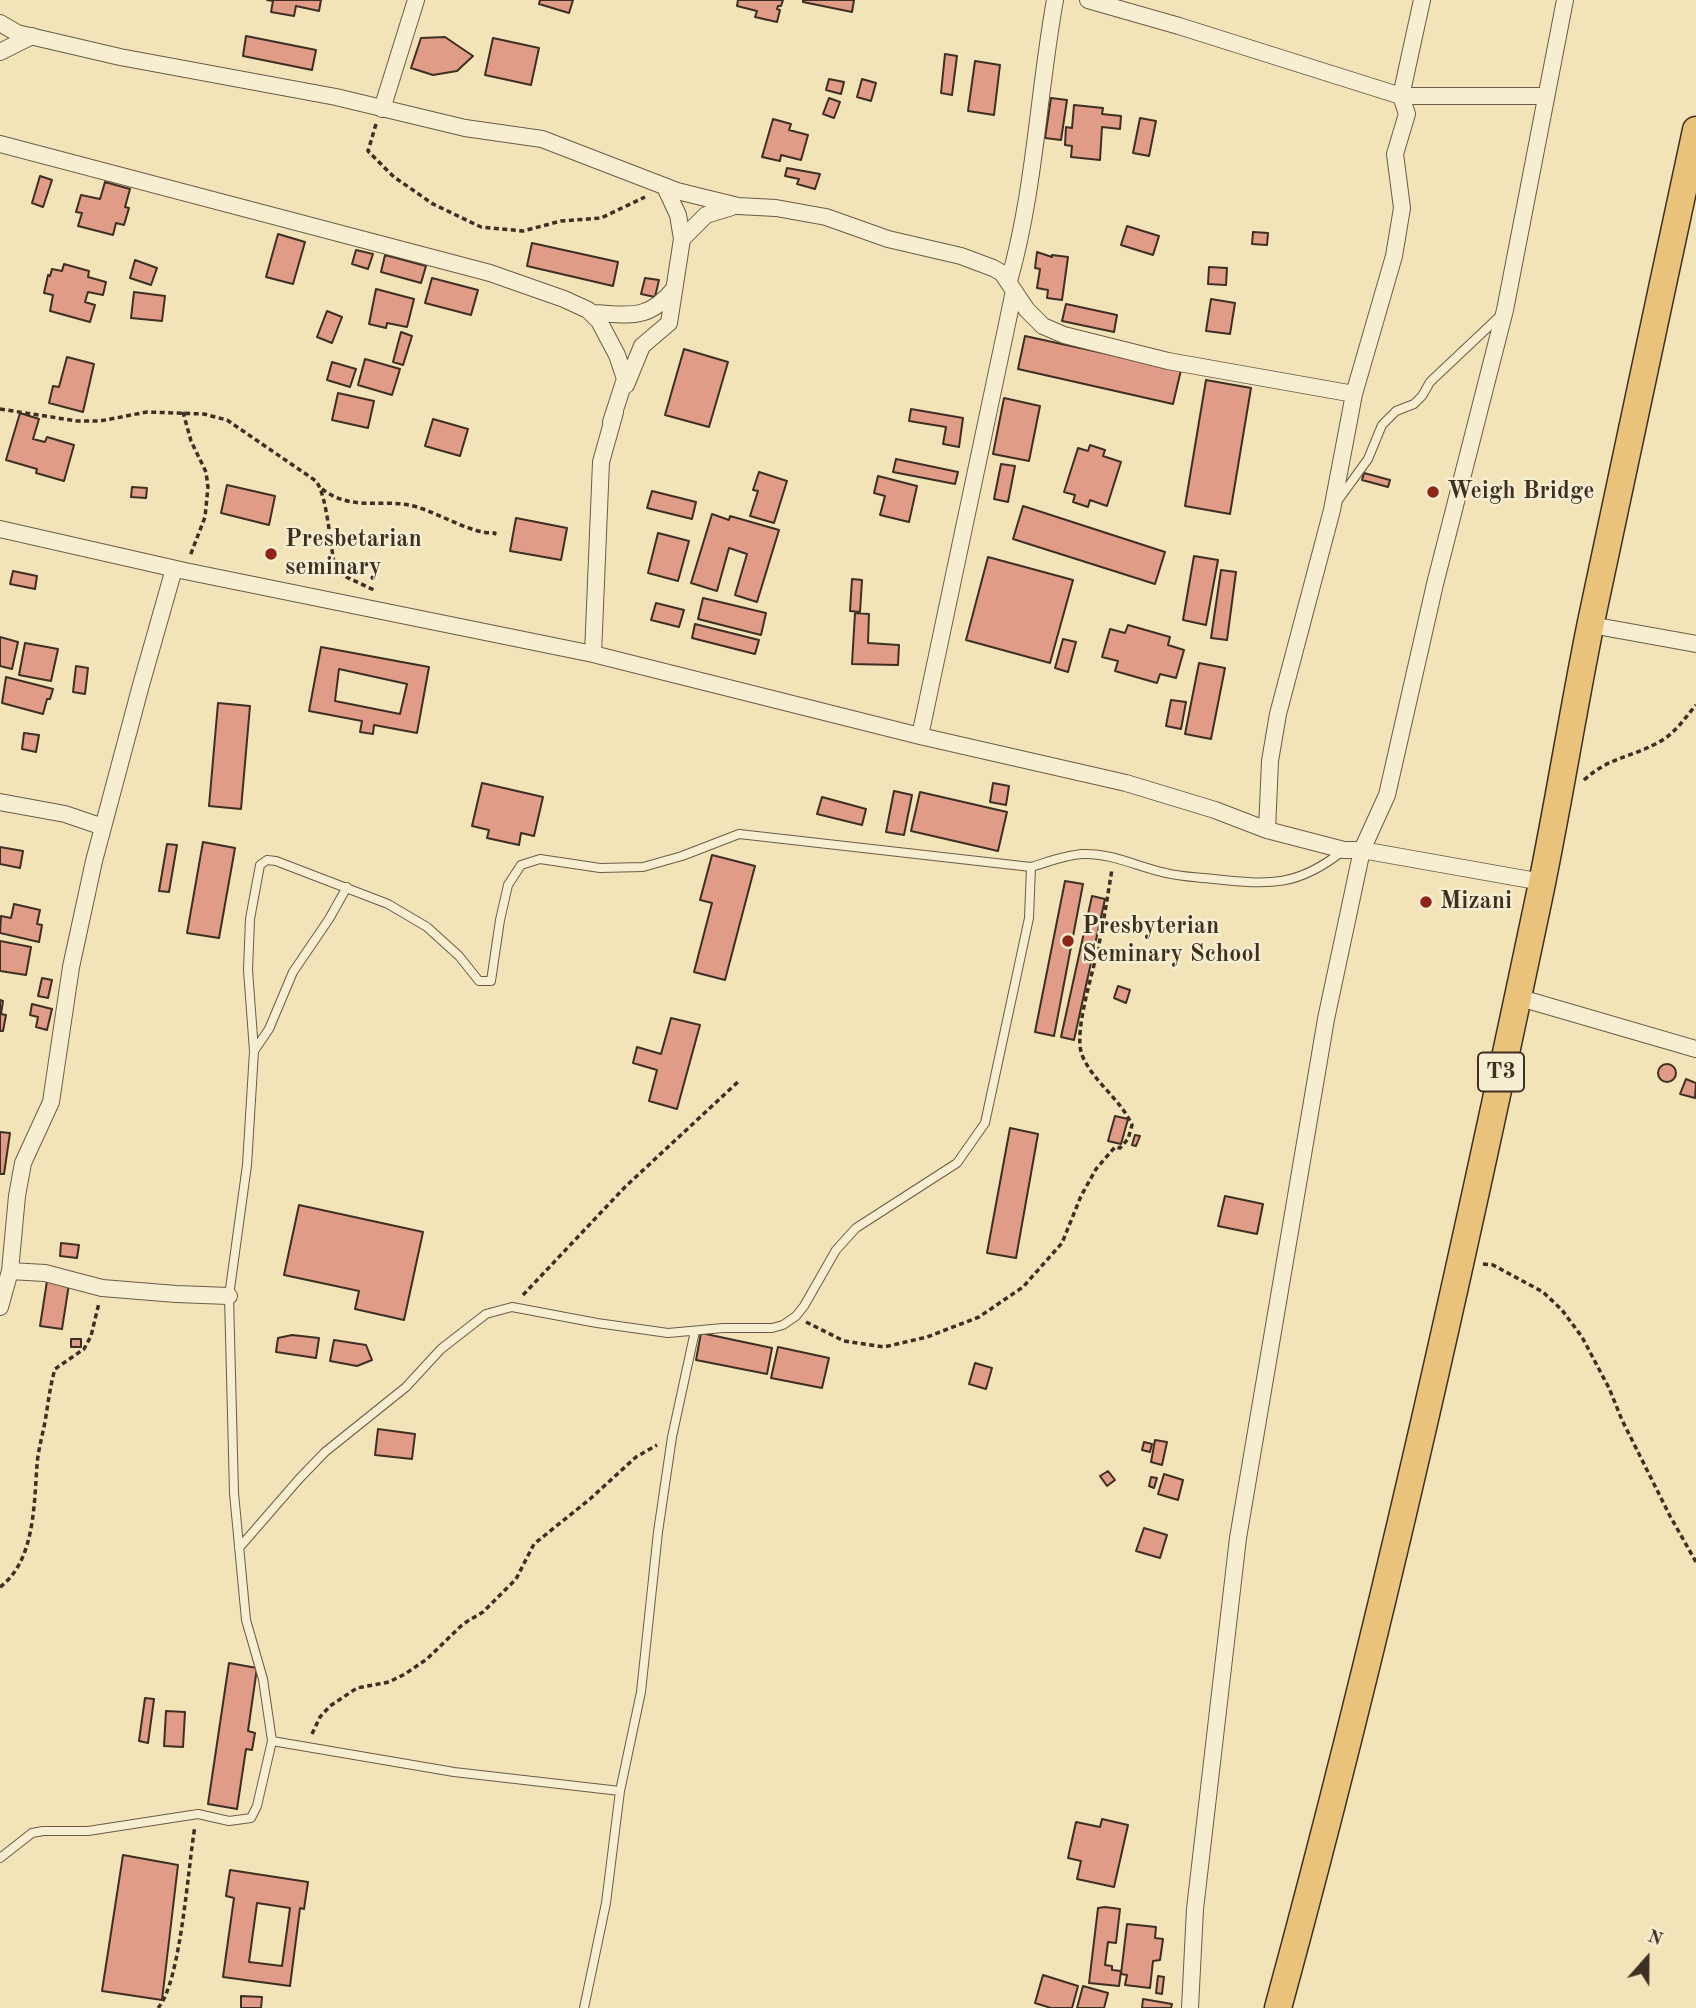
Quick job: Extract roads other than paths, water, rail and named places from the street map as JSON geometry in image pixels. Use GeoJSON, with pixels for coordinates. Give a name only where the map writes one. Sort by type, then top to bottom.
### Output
{"type":"FeatureCollection","features":[{"type":"Feature","properties":{"kind":"highway","name":"T3"},"geometry":{"type":"LineString","coordinates":[[1278,2008],[1327,1829],[1385,1593],[1460,1261],[1542,882],[1591,625],[1696,130]]}},
{"type":"Feature","properties":{"kind":"street"},"geometry":{"type":"LineString","coordinates":[[382,109],[416,0]]}},
{"type":"Feature","properties":{"kind":"street"},"geometry":{"type":"LineString","coordinates":[[920,736],[1028,202],[1033,148],[1055,0]]}},
{"type":"Feature","properties":{"kind":"street"},"geometry":{"type":"LineString","coordinates":[[1088,0],[1180,26],[1401,96],[1545,96]]}},
{"type":"Feature","properties":{"kind":"street"},"geometry":{"type":"LineString","coordinates":[[1267,830],[1270,761],[1278,714],[1332,510],[1354,394],[1394,256],[1402,208],[1395,154],[1407,114],[1401,96],[1422,0]]}},
{"type":"Feature","properties":{"kind":"street"},"geometry":{"type":"LineString","coordinates":[[1190,2008],[1195,1909],[1238,1538],[1326,1019],[1362,850],[1387,795],[1435,584],[1505,310],[1565,0]]}},
{"type":"Feature","properties":{"kind":"street"},"geometry":{"type":"LineString","coordinates":[[0,23],[17,33],[120,57],[336,97],[465,128],[542,139],[666,187],[738,206],[776,208],[826,217],[888,239],[961,256],[1002,273],[1027,310],[1043,326],[1092,344],[1168,361],[1354,394]]}},
{"type":"Feature","properties":{"kind":"street"},"geometry":{"type":"LineString","coordinates":[[0,52],[32,36]]}},
{"type":"Feature","properties":{"kind":"street"},"geometry":{"type":"LineString","coordinates":[[0,144],[513,279],[591,313],[608,336],[625,379],[601,462],[593,654]]}},
{"type":"Feature","properties":{"kind":"street"},"geometry":{"type":"LineString","coordinates":[[611,422],[642,346],[669,323],[682,239],[678,215],[666,187]]}},
{"type":"Feature","properties":{"kind":"street"},"geometry":{"type":"LineString","coordinates":[[682,239],[706,215],[738,206]]}},
{"type":"Feature","properties":{"kind":"street"},"geometry":{"type":"LineString","coordinates":[[591,313],[627,315],[649,312],[662,303],[673,290]]}},
{"type":"Feature","properties":{"kind":"street"},"geometry":{"type":"LineString","coordinates":[[0,530],[179,570],[593,654],[920,736],[1126,783],[1215,810],[1267,830],[1344,850],[1362,850],[1542,882]]}},
{"type":"Feature","properties":{"kind":"street"},"geometry":{"type":"LineString","coordinates":[[0,1307],[10,1271],[6,1241],[23,1163],[51,1102],[71,967],[103,827],[179,570]]}},
{"type":"Feature","properties":{"kind":"street"},"geometry":{"type":"LineString","coordinates":[[1591,625],[1696,644]]}},
{"type":"Feature","properties":{"kind":"street"},"geometry":{"type":"LineString","coordinates":[[0,802],[65,814],[103,827]]}},
{"type":"Feature","properties":{"kind":"street"},"geometry":{"type":"LineString","coordinates":[[1517,997],[1696,1049]]}},
{"type":"Feature","properties":{"kind":"street"},"geometry":{"type":"LineString","coordinates":[[10,1271],[45,1273],[102,1288],[229,1296]]}},
{"type":"Feature","properties":{"kind":"lane"},"geometry":{"type":"LineString","coordinates":[[1332,510],[1368,458],[1382,425],[1390,416],[1414,404],[1430,383],[1505,310]]}},
{"type":"Feature","properties":{"kind":"lane"},"geometry":{"type":"LineString","coordinates":[[0,1858],[32,1833],[43,1830],[88,1831],[198,1814],[229,1821],[251,1818],[257,1806],[272,1741],[263,1679],[246,1620],[239,1548],[234,1493],[229,1296],[247,1165],[254,1051],[248,970],[250,919],[260,865],[267,859],[388,904],[427,927],[459,956],[479,981],[486,982],[491,981],[508,885],[521,865],[540,859],[600,868],[643,867],[682,856],[739,834],[1031,867],[1084,854],[1115,857],[1167,874],[1243,883],[1271,883],[1301,877],[1325,865],[1344,850]]}},
{"type":"Feature","properties":{"kind":"lane"},"geometry":{"type":"LineString","coordinates":[[239,1548],[316,1461],[406,1387],[441,1349],[486,1314],[512,1307],[597,1324],[668,1333],[772,1328],[783,1325],[796,1316],[836,1250],[856,1228],[957,1163],[985,1123],[1029,918],[1031,867]]}},
{"type":"Feature","properties":{"kind":"lane"},"geometry":{"type":"LineString","coordinates":[[254,1051],[269,1029],[293,972],[347,887]]}},
{"type":"Feature","properties":{"kind":"lane"},"geometry":{"type":"LineString","coordinates":[[584,2008],[606,1903],[620,1791],[641,1692],[672,1437],[695,1331]]}},
{"type":"Feature","properties":{"kind":"lane"},"geometry":{"type":"LineString","coordinates":[[272,1741],[454,1772],[620,1791]]}},
{"type":"Feature","properties":{"kind":"place","name":"Weigh Bridge"},"geometry":{"type":"Point","coordinates":[1433,492]}},
{"type":"Feature","properties":{"kind":"place","name":"Presbetarian seminary"},"geometry":{"type":"Point","coordinates":[271,554]}},
{"type":"Feature","properties":{"kind":"place","name":"Mizani"},"geometry":{"type":"Point","coordinates":[1426,902]}},
{"type":"Feature","properties":{"kind":"place","name":"Presbyterian Seminary School"},"geometry":{"type":"Point","coordinates":[1068,941]}}]}
